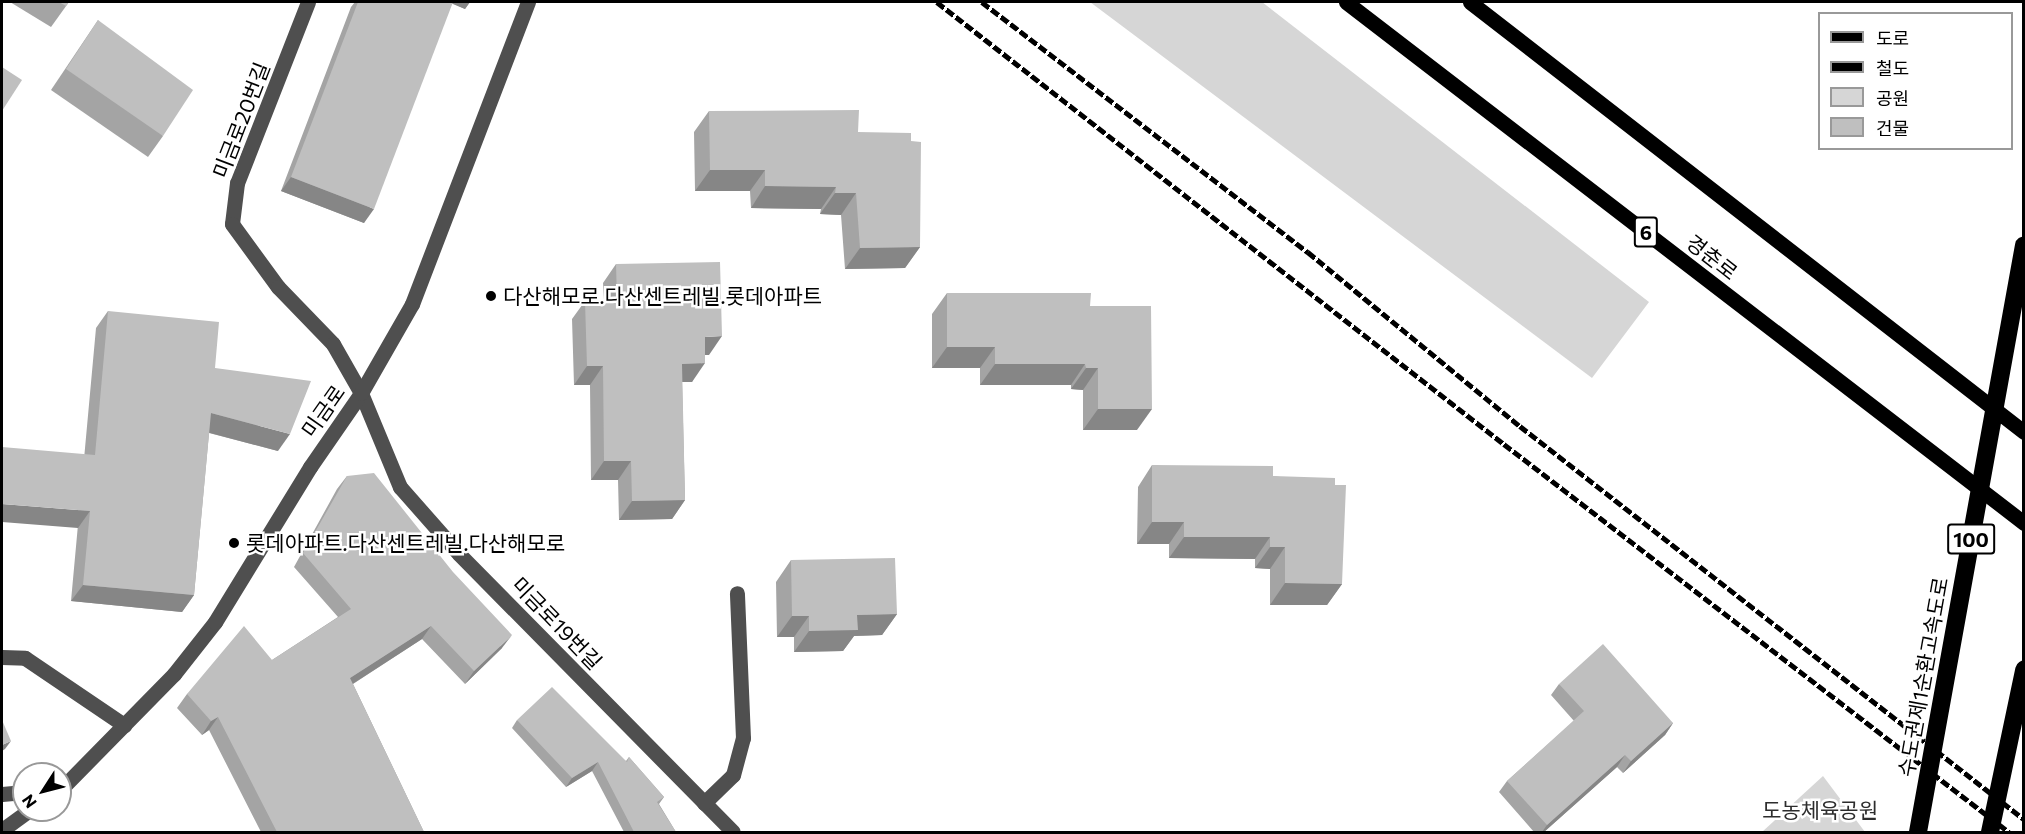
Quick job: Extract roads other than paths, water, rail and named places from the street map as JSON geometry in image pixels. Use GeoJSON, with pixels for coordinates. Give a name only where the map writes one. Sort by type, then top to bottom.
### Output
{"type":"FeatureCollection","features":[{"type":"Feature","properties":{"kind":"highway","name":"수도권제1순환고속도로"},"geometry":{"type":"LineString","coordinates":[[1918,832],[2024,245]]}},
{"type":"Feature","properties":{"kind":"highway"},"geometry":{"type":"LineString","coordinates":[[1990,832],[2024,670]]}},
{"type":"Feature","properties":{"kind":"main road","name":"경춘로"},"geometry":{"type":"LineString","coordinates":[[1346,2],[2024,523]]}},
{"type":"Feature","properties":{"kind":"main road"},"geometry":{"type":"LineString","coordinates":[[1470,2],[2024,432]]}},
{"type":"Feature","properties":{"kind":"street","name":"미금로20번길"},"geometry":{"type":"LineString","coordinates":[[308,2],[237,183],[232,224],[278,287],[333,344],[362,393]]}},
{"type":"Feature","properties":{"kind":"street","name":"미금로"},"geometry":{"type":"LineString","coordinates":[[72,778],[174,674],[216,622],[310,467],[362,393],[412,304],[528,2]]}},
{"type":"Feature","properties":{"kind":"street","name":"미금로19번길"},"geometry":{"type":"LineString","coordinates":[[362,393],[400,487],[459,554],[733,832]]}},
{"type":"Feature","properties":{"kind":"street"},"geometry":{"type":"LineString","coordinates":[[704,803],[733,775],[743,738],[737,593]]}},
{"type":"Feature","properties":{"kind":"street"},"geometry":{"type":"LineString","coordinates":[[2,657],[25,658],[124,725]]}},
{"type":"Feature","properties":{"kind":"railway"},"geometry":{"type":"LineString","coordinates":[[937,2],[1504,444],[2009,832]]}},
{"type":"Feature","properties":{"kind":"railway"},"geometry":{"type":"LineString","coordinates":[[982,2],[1308,252],[1520,426],[2024,819]]}},
{"type":"Feature","properties":{"kind":"place","name":"다산해모로.다산센트레빌.롯데아파트"},"geometry":{"type":"Point","coordinates":[491,296]}},
{"type":"Feature","properties":{"kind":"place","name":"롯데아파트.다산센트레빌.다산해모로"},"geometry":{"type":"Point","coordinates":[234,543]}},
{"type":"Feature","properties":{"kind":"park label","name":"도농체육공원"},"geometry":{"type":"Point","coordinates":[1820,810]}}]}
